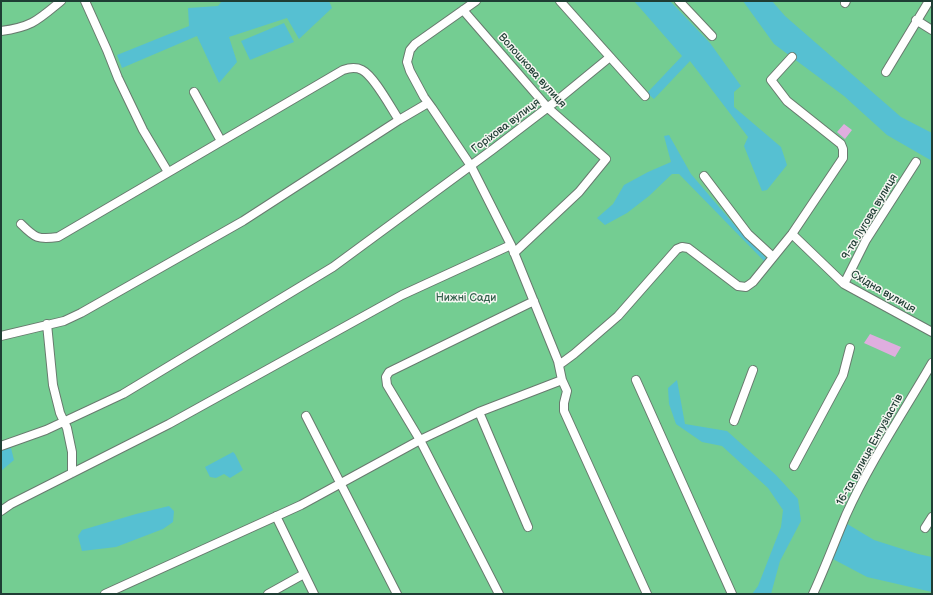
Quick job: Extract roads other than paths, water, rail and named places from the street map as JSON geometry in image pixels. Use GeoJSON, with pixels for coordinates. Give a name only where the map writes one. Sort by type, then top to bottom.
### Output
{"type":"FeatureCollection","features":[{"type":"Feature","properties":{"kind":"street"},"geometry":{"type":"LineString","coordinates":[[1,31],[23,27],[34,23],[61,1]]}},
{"type":"Feature","properties":{"kind":"street"},"geometry":{"type":"LineString","coordinates":[[84,1],[143,130],[168,172]]}},
{"type":"Feature","properties":{"kind":"street"},"geometry":{"type":"LineString","coordinates":[[476,1],[415,44],[410,50],[407,62],[410,71],[424,97],[471,166],[512,249],[559,365],[562,380],[567,391],[564,410],[647,594]]}},
{"type":"Feature","properties":{"kind":"street"},"geometry":{"type":"LineString","coordinates":[[560,1],[645,96]]}},
{"type":"Feature","properties":{"kind":"street"},"geometry":{"type":"LineString","coordinates":[[679,1],[712,36]]}},
{"type":"Feature","properties":{"kind":"street"},"geometry":{"type":"LineString","coordinates":[[886,72],[916,20],[929,1]]}},
{"type":"Feature","properties":{"kind":"street","name":"Волошкова вулиця"},"geometry":{"type":"LineString","coordinates":[[463,10],[548,108],[606,159],[579,192],[512,249]]}},
{"type":"Feature","properties":{"kind":"street"},"geometry":{"type":"LineString","coordinates":[[916,20],[932,30]]}},
{"type":"Feature","properties":{"kind":"street","name":"Горіхова вулиця"},"geometry":{"type":"LineString","coordinates":[[1,446],[46,430],[123,394],[333,267],[548,108],[610,57]]}},
{"type":"Feature","properties":{"kind":"street"},"geometry":{"type":"LineString","coordinates":[[559,365],[618,316],[677,249],[682,246],[688,248],[738,286],[746,287],[753,282],[792,234],[843,158],[843,149],[841,144],[787,101],[771,80],[792,57]]}},
{"type":"Feature","properties":{"kind":"street"},"geometry":{"type":"LineString","coordinates":[[21,224],[34,237],[58,237],[343,70],[351,68],[361,69],[370,76],[399,120]]}},
{"type":"Feature","properties":{"kind":"street"},"geometry":{"type":"LineString","coordinates":[[194,92],[221,141]]}},
{"type":"Feature","properties":{"kind":"street"},"geometry":{"type":"LineString","coordinates":[[1,336],[64,321],[81,313],[243,221],[399,120],[428,103]]}},
{"type":"Feature","properties":{"kind":"street","name":"9-та Лугова вулиця"},"geometry":{"type":"LineString","coordinates":[[844,284],[866,240],[916,162]]}},
{"type":"Feature","properties":{"kind":"street"},"geometry":{"type":"LineString","coordinates":[[704,176],[748,234],[773,257]]}},
{"type":"Feature","properties":{"kind":"street","name":"Східна вулиця"},"geometry":{"type":"LineString","coordinates":[[792,234],[844,284],[932,332]]}},
{"type":"Feature","properties":{"kind":"street"},"geometry":{"type":"LineString","coordinates":[[1,511],[11,504],[169,424],[402,295],[512,249]]}},
{"type":"Feature","properties":{"kind":"street"},"geometry":{"type":"LineString","coordinates":[[499,594],[420,440],[388,385],[386,377],[388,372],[534,301]]}},
{"type":"Feature","properties":{"kind":"street"},"geometry":{"type":"LineString","coordinates":[[47,324],[54,385],[60,413],[67,428],[72,452],[72,473]]}},
{"type":"Feature","properties":{"kind":"street"},"geometry":{"type":"LineString","coordinates":[[794,466],[843,375],[850,348]]}},
{"type":"Feature","properties":{"kind":"street","name":"16-та вулиця Ентузіастів"},"geometry":{"type":"LineString","coordinates":[[813,594],[827,565],[846,515],[867,475],[932,363]]}},
{"type":"Feature","properties":{"kind":"street"},"geometry":{"type":"LineString","coordinates":[[734,421],[753,370]]}},
{"type":"Feature","properties":{"kind":"street"},"geometry":{"type":"LineString","coordinates":[[105,594],[301,505],[420,440],[479,412],[562,380]]}},
{"type":"Feature","properties":{"kind":"street"},"geometry":{"type":"LineString","coordinates":[[636,380],[732,594]]}},
{"type":"Feature","properties":{"kind":"street"},"geometry":{"type":"LineString","coordinates":[[479,412],[528,527]]}},
{"type":"Feature","properties":{"kind":"street"},"geometry":{"type":"LineString","coordinates":[[306,416],[397,594]]}},
{"type":"Feature","properties":{"kind":"street"},"geometry":{"type":"LineString","coordinates":[[276,516],[314,594]]}},
{"type":"Feature","properties":{"kind":"street"},"geometry":{"type":"LineString","coordinates":[[925,528],[932,517]]}},
{"type":"Feature","properties":{"kind":"street"},"geometry":{"type":"LineString","coordinates":[[268,594],[304,574]]}},
{"type":"Feature","properties":{"kind":"water"},"geometry":{"type":"Polygon","coordinates":[[[222,1],[329,1],[332,8],[299,39],[287,18],[229,37],[237,62],[219,83],[197,36],[122,68],[117,55],[189,26],[188,8],[218,6],[222,1]]]}},
{"type":"Feature","properties":{"kind":"water"},"geometry":{"type":"Polygon","coordinates":[[[634,1],[670,1],[710,43],[741,86],[734,92],[734,107],[781,147],[787,165],[767,190],[762,191],[744,146],[748,137],[690,61],[654,99],[647,93],[682,56],[634,1]]]}},
{"type":"Feature","properties":{"kind":"water"},"geometry":{"type":"Polygon","coordinates":[[[743,1],[772,1],[785,16],[901,117],[932,133],[932,161],[887,135],[844,96],[774,44],[743,1]]]}},
{"type":"Feature","properties":{"kind":"water"},"geometry":{"type":"Polygon","coordinates":[[[284,23],[294,42],[250,60],[241,41],[284,23]]]}},
{"type":"Feature","properties":{"kind":"water"},"geometry":{"type":"Polygon","coordinates":[[[669,135],[691,174],[738,229],[767,259],[765,262],[679,174],[672,174],[649,196],[627,213],[605,225],[597,218],[613,204],[624,185],[671,162],[664,136],[669,135]]]}},
{"type":"Feature","properties":{"kind":"water"},"geometry":{"type":"Polygon","coordinates":[[[677,380],[685,424],[727,431],[776,475],[798,499],[801,521],[780,561],[771,594],[752,594],[758,586],[781,527],[783,510],[768,488],[722,446],[702,442],[676,424],[669,404],[668,388],[677,380]]]}},
{"type":"Feature","properties":{"kind":"water"},"geometry":{"type":"Polygon","coordinates":[[[11,448],[14,460],[1,471],[1,450],[11,448]]]}},
{"type":"Feature","properties":{"kind":"water"},"geometry":{"type":"Polygon","coordinates":[[[233,452],[243,470],[230,478],[224,474],[216,478],[210,477],[205,467],[233,452]]]}},
{"type":"Feature","properties":{"kind":"water"},"geometry":{"type":"Polygon","coordinates":[[[169,506],[174,511],[173,522],[163,529],[116,547],[82,551],[78,536],[82,530],[169,506]]]}},
{"type":"Feature","properties":{"kind":"water"},"geometry":{"type":"Polygon","coordinates":[[[844,522],[874,540],[932,557],[932,592],[867,577],[831,558],[844,522]]]}},
{"type":"Feature","properties":{"kind":"park label","name":"Нижні Сади"},"geometry":{"type":"Point","coordinates":[466,298]}}]}
